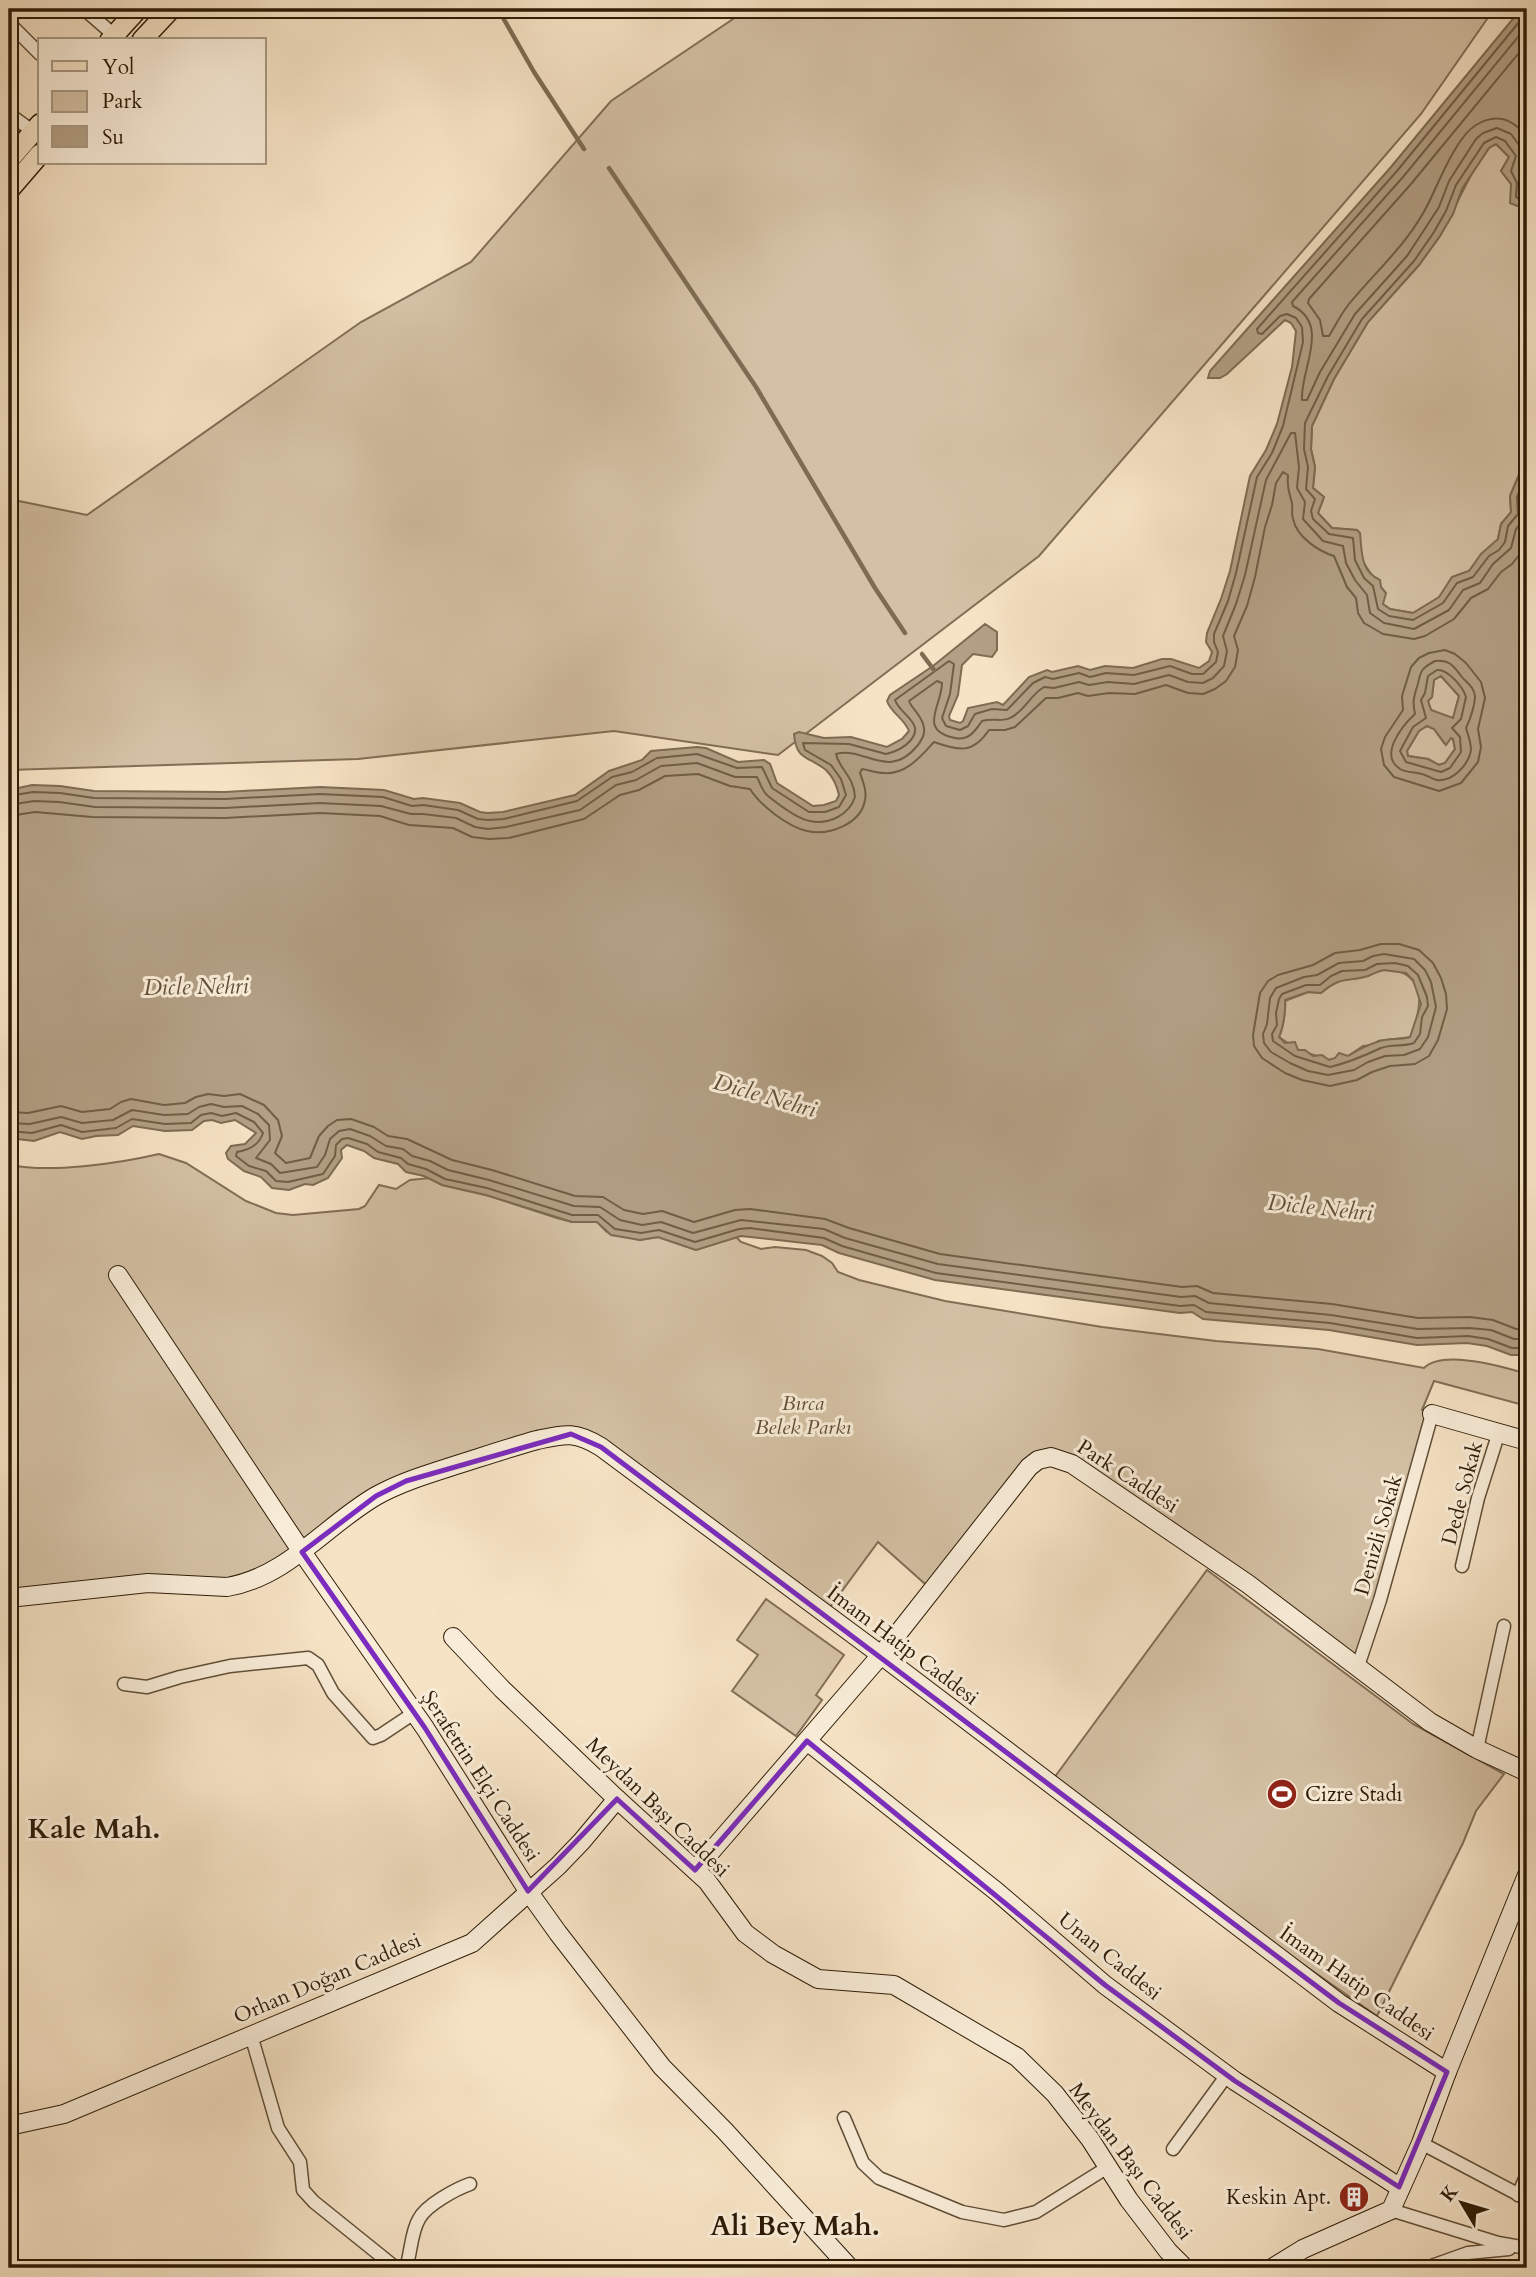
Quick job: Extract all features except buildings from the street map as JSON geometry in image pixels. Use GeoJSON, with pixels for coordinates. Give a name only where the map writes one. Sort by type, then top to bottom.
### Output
{"type":"FeatureCollection","features":[{"type":"Feature","properties":{"kind":"main road"},"geometry":{"type":"LineString","coordinates":[[112,38],[138,9]]}},
{"type":"Feature","properties":{"kind":"main road"},"geometry":{"type":"LineString","coordinates":[[144,38],[171,9]]}},
{"type":"Feature","properties":{"kind":"main road"},"geometry":{"type":"LineString","coordinates":[[9,160],[37,128]]}},
{"type":"Feature","properties":{"kind":"main road"},"geometry":{"type":"LineString","coordinates":[[9,190],[38,157]]}},
{"type":"Feature","properties":{"kind":"street"},"geometry":{"type":"LineString","coordinates":[[85,9],[112,38]]}},
{"type":"Feature","properties":{"kind":"street"},"geometry":{"type":"LineString","coordinates":[[9,23],[38,52]]}},
{"type":"Feature","properties":{"kind":"street"},"geometry":{"type":"LineString","coordinates":[[9,114],[37,128]]}},
{"type":"Feature","properties":{"kind":"street","name":"Şerafettin Elçi Caddesi"},"geometry":{"type":"LineString","coordinates":[[118,1275],[302,1552],[414,1713],[528,1891],[595,1983],[662,2067],[850,2268]]}},
{"type":"Feature","properties":{"kind":"street"},"geometry":{"type":"LineString","coordinates":[[1432,1414],[1527,1441]]}},
{"type":"Feature","properties":{"kind":"street","name":"Denizli Sokak"},"geometry":{"type":"LineString","coordinates":[[1358,1666],[1380,1600],[1432,1414]]}},
{"type":"Feature","properties":{"kind":"street","name":"Dede Sokak"},"geometry":{"type":"LineString","coordinates":[[1462,1566],[1478,1498],[1499,1432]]}},
{"type":"Feature","properties":{"kind":"street","name":"İmam Hatip Caddesi"},"geometry":{"type":"LineString","coordinates":[[9,1598],[148,1583],[236,1586],[260,1576],[302,1552],[376,1496],[406,1482],[529,1443],[556,1436],[580,1436],[601,1447],[881,1655],[1339,2003],[1447,2072]]}},
{"type":"Feature","properties":{"kind":"street","name":"Park Caddesi"},"geometry":{"type":"LineString","coordinates":[[695,1870],[881,1655],[1029,1466],[1038,1460],[1051,1457],[1072,1464],[1248,1584],[1430,1722],[1477,1749],[1527,1772]]}},
{"type":"Feature","properties":{"kind":"street"},"geometry":{"type":"LineString","coordinates":[[1477,1749],[1504,1626]]}},
{"type":"Feature","properties":{"kind":"street","name":"Meydan Başı Caddesi"},"geometry":{"type":"LineString","coordinates":[[453,1637],[502,1689],[617,1800],[707,1881],[745,1933],[773,1954],[818,1979],[894,1985],[1017,2057],[1055,2094],[1090,2139],[1129,2200],[1168,2251],[1185,2268]]}},
{"type":"Feature","properties":{"kind":"street"},"geometry":{"type":"LineString","coordinates":[[124,1684],[147,1687],[180,1676],[229,1666],[308,1658],[318,1665],[333,1693],[373,1738],[382,1735],[414,1713]]}},
{"type":"Feature","properties":{"kind":"street","name":"Unan Caddesi"},"geometry":{"type":"LineString","coordinates":[[807,1741],[975,1874],[1105,1985],[1227,2075],[1399,2187]]}},
{"type":"Feature","properties":{"kind":"street","name":"Orhan Doğan Caddesi"},"geometry":{"type":"LineString","coordinates":[[9,2126],[64,2114],[472,1943],[582,1841],[617,1800]]}},
{"type":"Feature","properties":{"kind":"street"},"geometry":{"type":"LineString","coordinates":[[1391,2210],[1421,2143],[1527,1875]]}},
{"type":"Feature","properties":{"kind":"street"},"geometry":{"type":"LineString","coordinates":[[251,2035],[278,2128],[300,2162],[303,2190],[314,2202],[396,2268]]}},
{"type":"Feature","properties":{"kind":"street"},"geometry":{"type":"LineString","coordinates":[[1173,2149],[1227,2075]]}},
{"type":"Feature","properties":{"kind":"street"},"geometry":{"type":"LineString","coordinates":[[844,2118],[863,2163],[878,2178],[962,2212],[1004,2220],[1036,2212],[1108,2167]]}},
{"type":"Feature","properties":{"kind":"street"},"geometry":{"type":"LineString","coordinates":[[1421,2143],[1523,2197],[1527,2174]]}},
{"type":"Feature","properties":{"kind":"street"},"geometry":{"type":"LineString","coordinates":[[406,2268],[417,2221],[423,2213],[457,2188],[470,2184]]}},
{"type":"Feature","properties":{"kind":"street"},"geometry":{"type":"LineString","coordinates":[[1272,2268],[1303,2249],[1391,2210],[1497,2243],[1527,2248]]}},
{"type":"Feature","properties":{"kind":"street"},"geometry":{"type":"LineString","coordinates":[[1426,2268],[1468,2253],[1527,2248]]}},
{"type":"Feature","properties":{"kind":"highlighted area"},"geometry":{"type":"Polygon","coordinates":[[[571,1434],[601,1447],[1339,2003],[1447,2072],[1399,2187],[1235,2081],[1105,1985],[807,1741],[695,1870],[617,1799],[528,1891],[425,1728],[302,1552],[376,1496],[406,1481],[571,1434]]]}},
{"type":"Feature","properties":{"kind":"green space"},"geometry":{"type":"Polygon","coordinates":[[[748,9],[1494,9],[1421,114],[1039,556],[778,755],[614,731],[358,759],[9,770],[9,499],[87,515],[361,322],[471,262],[611,101],[748,9]]]}},
{"type":"Feature","properties":{"kind":"green space"},"geometry":{"type":"Polygon","coordinates":[[[1496,144],[1509,157],[1501,171],[1511,184],[1511,203],[1523,208],[1527,214],[1527,456],[1510,496],[1511,513],[1501,524],[1494,545],[1485,551],[1469,571],[1452,577],[1440,597],[1413,613],[1390,609],[1383,604],[1381,590],[1362,559],[1357,530],[1332,528],[1318,513],[1324,497],[1313,488],[1315,467],[1311,449],[1312,426],[1334,379],[1368,322],[1419,265],[1440,236],[1472,173],[1489,148],[1496,144]]]}},
{"type":"Feature","properties":{"kind":"green space"},"geometry":{"type":"Polygon","coordinates":[[[1441,676],[1459,696],[1453,718],[1450,719],[1431,710],[1428,701],[1432,697],[1434,680],[1441,676]]]}},
{"type":"Feature","properties":{"kind":"green space"},"geometry":{"type":"Polygon","coordinates":[[[1427,726],[1434,729],[1444,743],[1453,739],[1455,749],[1445,763],[1439,765],[1428,759],[1408,756],[1407,751],[1419,731],[1427,726]]]}},
{"type":"Feature","properties":{"kind":"green space"},"geometry":{"type":"Polygon","coordinates":[[[1379,970],[1394,970],[1413,980],[1417,988],[1419,1007],[1411,1037],[1378,1041],[1374,1045],[1363,1046],[1348,1056],[1329,1060],[1298,1050],[1279,1037],[1285,1001],[1308,992],[1321,993],[1340,981],[1367,976],[1379,970]]]}},
{"type":"Feature","properties":{"kind":"green space","name":"Bırca Belek Parkı"},"geometry":{"type":"Polygon","coordinates":[[[159,1154],[186,1163],[246,1201],[276,1213],[293,1215],[359,1209],[365,1206],[379,1185],[396,1189],[410,1180],[430,1178],[442,1185],[486,1195],[572,1222],[597,1222],[607,1232],[640,1240],[658,1237],[696,1250],[736,1237],[741,1242],[761,1249],[775,1247],[806,1250],[822,1256],[832,1263],[838,1272],[859,1280],[945,1301],[1102,1327],[1216,1341],[1318,1349],[1424,1368],[1445,1360],[1489,1364],[1527,1374],[1527,1406],[1434,1381],[1422,1410],[1432,1414],[1358,1666],[1248,1584],[1045,1457],[933,1591],[878,1542],[825,1614],[580,1436],[406,1482],[260,1576],[9,1598],[9,1165],[44,1168],[84,1166],[159,1154]]]}},
{"type":"Feature","properties":{"kind":"green space","name":"Cizre Stadı"},"geometry":{"type":"Polygon","coordinates":[[[1207,1570],[1413,1724],[1504,1774],[1476,1811],[1463,1843],[1377,2016],[1277,1946],[1054,1778],[1207,1570]]]}},
{"type":"Feature","properties":{"kind":"green space"},"geometry":{"type":"Polygon","coordinates":[[[766,1599],[844,1655],[816,1695],[822,1700],[796,1736],[732,1691],[758,1655],[737,1640],[766,1599]]]}},
{"type":"Feature","properties":{"kind":"water","name":"Dicle Nehri"},"geometry":{"type":"Polygon","coordinates":[[[1521,9],[1527,9],[1527,214],[1523,208],[1510,203],[1511,184],[1501,171],[1509,157],[1496,144],[1489,148],[1462,189],[1453,214],[1440,236],[1419,265],[1368,322],[1334,379],[1312,426],[1311,449],[1315,467],[1313,488],[1324,497],[1318,513],[1332,528],[1357,530],[1360,533],[1365,566],[1380,580],[1386,593],[1383,604],[1390,609],[1413,613],[1439,597],[1452,577],[1469,571],[1481,554],[1498,539],[1501,524],[1511,512],[1510,496],[1527,456],[1527,1355],[1511,1355],[1487,1346],[1467,1343],[1417,1345],[1329,1330],[1203,1319],[1192,1312],[1180,1313],[935,1280],[839,1253],[822,1245],[741,1236],[696,1250],[658,1237],[640,1240],[611,1235],[597,1222],[572,1222],[486,1195],[442,1185],[424,1176],[406,1172],[398,1164],[374,1158],[347,1145],[341,1150],[342,1158],[328,1178],[313,1185],[305,1184],[289,1190],[272,1188],[261,1177],[244,1171],[228,1159],[226,1153],[231,1146],[245,1144],[256,1133],[235,1120],[221,1123],[204,1121],[192,1130],[165,1131],[133,1126],[118,1135],[82,1139],[60,1132],[34,1141],[9,1138],[9,790],[32,785],[94,791],[225,792],[320,787],[384,790],[414,799],[460,803],[480,812],[503,812],[575,795],[609,771],[642,760],[651,751],[697,747],[706,748],[738,762],[764,760],[770,764],[777,783],[813,806],[824,805],[836,801],[839,795],[836,785],[826,770],[801,754],[797,749],[794,734],[799,732],[824,738],[851,737],[887,747],[902,739],[909,731],[889,705],[887,701],[890,695],[933,666],[985,624],[997,632],[997,650],[992,657],[973,654],[962,665],[958,695],[949,716],[950,720],[960,723],[963,721],[968,708],[997,702],[1003,705],[1029,677],[1047,670],[1052,672],[1078,666],[1090,670],[1105,666],[1133,668],[1162,659],[1171,659],[1199,668],[1209,661],[1212,652],[1206,642],[1207,633],[1230,571],[1250,476],[1266,450],[1277,424],[1292,367],[1296,331],[1291,323],[1285,320],[1227,374],[1220,378],[1208,378],[1210,371],[1391,167],[1521,9]],[[1441,676],[1434,680],[1432,697],[1428,701],[1431,710],[1453,718],[1459,696],[1441,676]],[[1427,726],[1419,731],[1407,751],[1408,756],[1428,759],[1439,765],[1445,763],[1455,749],[1453,739],[1446,745],[1434,729],[1427,726]],[[1384,970],[1339,982],[1321,993],[1308,992],[1285,1000],[1279,1037],[1285,1043],[1295,1042],[1298,1050],[1305,1050],[1313,1056],[1322,1055],[1329,1060],[1339,1053],[1348,1056],[1380,1041],[1410,1037],[1421,1004],[1413,980],[1406,973],[1384,970]]]}},
{"type":"Feature","properties":{"kind":"waterway"},"geometry":{"type":"LineString","coordinates":[[498,9],[534,72],[584,149]]}},
{"type":"Feature","properties":{"kind":"waterway"},"geometry":{"type":"LineString","coordinates":[[609,168],[756,387],[875,588],[905,633]]}},
{"type":"Feature","properties":{"kind":"waterway"},"geometry":{"type":"LineString","coordinates":[[922,654],[934,670]]}},
{"type":"Feature","properties":{"kind":"place","name":"Cizre Stadı"},"geometry":{"type":"Point","coordinates":[1282,1794]}},
{"type":"Feature","properties":{"kind":"place","name":"Keskin Apt."},"geometry":{"type":"Point","coordinates":[1354,2197]}},
{"type":"Feature","properties":{"kind":"district","name":"Kale Mah."},"geometry":{"type":"Point","coordinates":[94,1828]}},
{"type":"Feature","properties":{"kind":"district","name":"Ali Bey Mah."},"geometry":{"type":"Point","coordinates":[795,2225]}}]}
